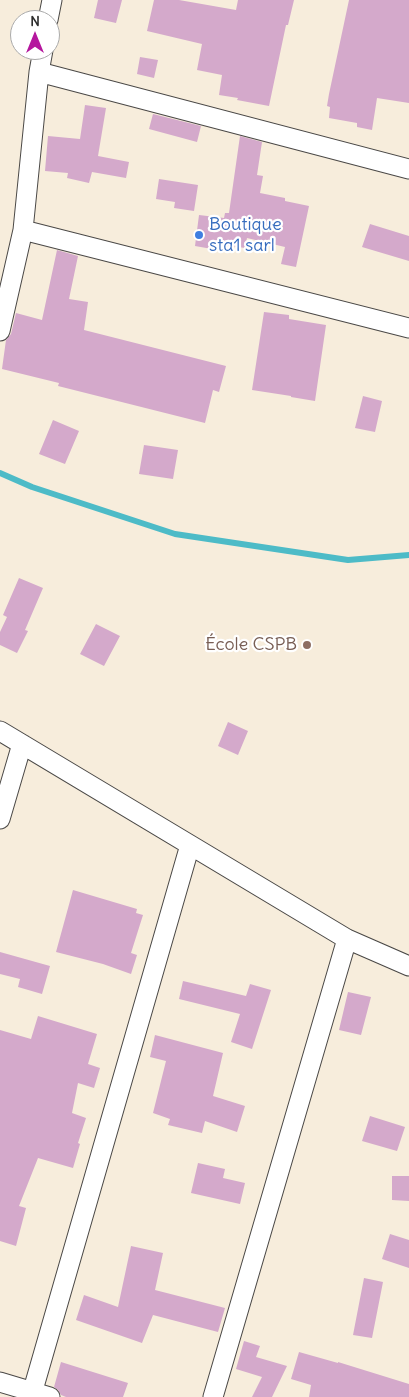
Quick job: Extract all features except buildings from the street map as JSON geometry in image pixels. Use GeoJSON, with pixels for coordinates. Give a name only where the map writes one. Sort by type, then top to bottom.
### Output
{"type":"FeatureCollection","features":[{"type":"Feature","properties":{"kind":"street"},"geometry":{"type":"LineString","coordinates":[[0,330],[23,230],[41,60]]}},
{"type":"Feature","properties":{"kind":"street"},"geometry":{"type":"LineString","coordinates":[[39,72],[409,169]]}},
{"type":"Feature","properties":{"kind":"street"},"geometry":{"type":"LineString","coordinates":[[23,230],[409,328]]}},
{"type":"Feature","properties":{"kind":"street"},"geometry":{"type":"LineString","coordinates":[[0,731],[347,939],[409,966]]}},
{"type":"Feature","properties":{"kind":"street"},"geometry":{"type":"LineString","coordinates":[[0,819],[22,744]]}},
{"type":"Feature","properties":{"kind":"street"},"geometry":{"type":"LineString","coordinates":[[0,1382],[38,1395],[190,845]]}},
{"type":"Feature","properties":{"kind":"street"},"geometry":{"type":"LineString","coordinates":[[213,1397],[347,939]]}},
{"type":"Feature","properties":{"kind":"waterway"},"geometry":{"type":"LineString","coordinates":[[0,473],[32,487],[175,534],[348,560],[409,555]]}},
{"type":"Feature","properties":{"kind":"place","name":"Boutique sta1 sarl"},"geometry":{"type":"Point","coordinates":[199,235]}},
{"type":"Feature","properties":{"kind":"place","name":"École CSPB"},"geometry":{"type":"Point","coordinates":[307,645]}}]}
